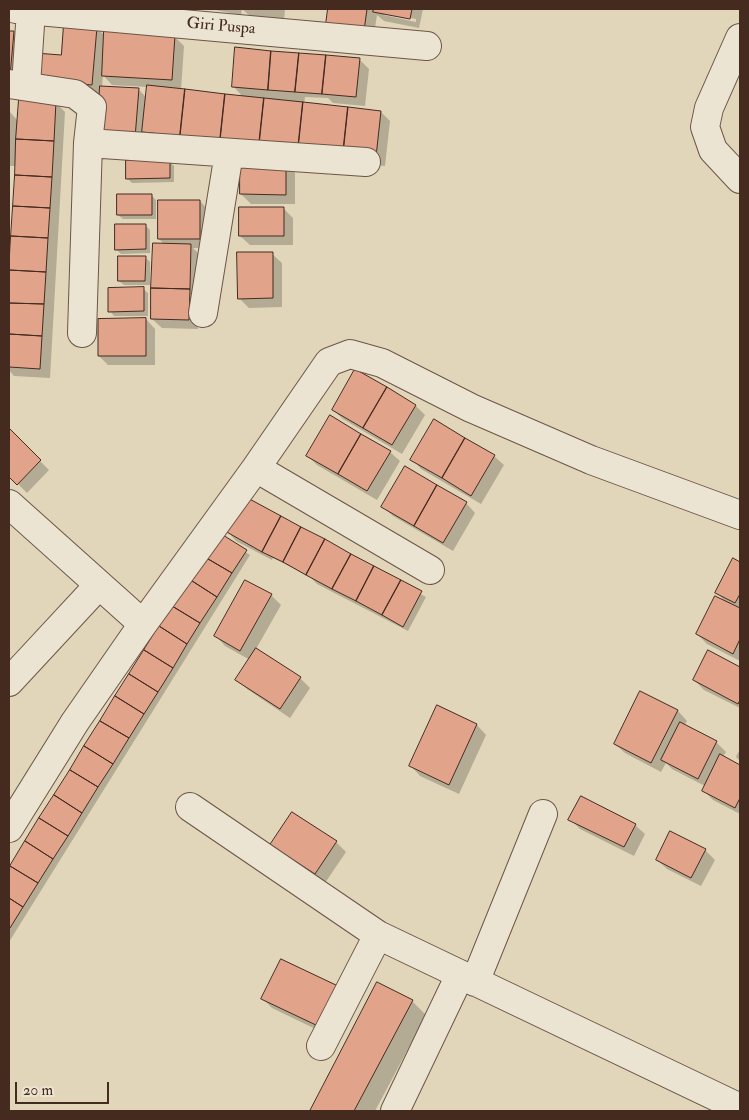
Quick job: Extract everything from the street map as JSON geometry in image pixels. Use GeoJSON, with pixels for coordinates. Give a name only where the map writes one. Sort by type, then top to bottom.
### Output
{"type":"FeatureCollection","features":[{"type":"Feature","properties":{"kind":"street","name":"Giri Puspa"},"geometry":{"type":"LineString","coordinates":[[23,9],[426,46]]}},
{"type":"Feature","properties":{"kind":"street"},"geometry":{"type":"LineString","coordinates":[[23,9],[17,84],[75,94],[92,107],[88,143],[82,333]]}},
{"type":"Feature","properties":{"kind":"street"},"geometry":{"type":"LineString","coordinates":[[740,38],[709,108],[705,126],[713,150],[740,179]]}},
{"type":"Feature","properties":{"kind":"street"},"geometry":{"type":"LineString","coordinates":[[88,143],[366,162]]}},
{"type":"Feature","properties":{"kind":"street"},"geometry":{"type":"LineString","coordinates":[[203,313],[229,153]]}},
{"type":"Feature","properties":{"kind":"street"},"geometry":{"type":"LineString","coordinates":[[9,828],[75,722],[142,624],[256,468],[329,362],[350,354],[382,363],[471,408],[591,460],[740,515]]}},
{"type":"Feature","properties":{"kind":"street"},"geometry":{"type":"LineString","coordinates":[[256,468],[430,570]]}},
{"type":"Feature","properties":{"kind":"street"},"geometry":{"type":"LineString","coordinates":[[9,504],[142,624]]}},
{"type":"Feature","properties":{"kind":"street"},"geometry":{"type":"LineString","coordinates":[[9,682],[99,585]]}},
{"type":"Feature","properties":{"kind":"street"},"geometry":{"type":"LineString","coordinates":[[190,807],[378,935],[740,1108]]}},
{"type":"Feature","properties":{"kind":"street"},"geometry":{"type":"LineString","coordinates":[[395,1111],[468,978],[543,814]]}},
{"type":"Feature","properties":{"kind":"street"},"geometry":{"type":"LineString","coordinates":[[321,1046],[378,935]]}},
{"type":"Feature","properties":{"kind":"building"},"geometry":{"type":"Polygon","coordinates":[[[328,9],[367,9],[364,31],[326,24],[328,9]]]}},
{"type":"Feature","properties":{"kind":"building"},"geometry":{"type":"Polygon","coordinates":[[[374,9],[412,9],[410,19],[373,12],[374,9]]]}},
{"type":"Feature","properties":{"kind":"building"},"geometry":{"type":"Polygon","coordinates":[[[64,24],[97,27],[92,85],[33,80],[35,53],[61,55],[64,24]]]}},
{"type":"Feature","properties":{"kind":"building"},"geometry":{"type":"Polygon","coordinates":[[[9,31],[14,31],[10,76],[9,76],[9,31]]]}},
{"type":"Feature","properties":{"kind":"building"},"geometry":{"type":"Polygon","coordinates":[[[104,31],[175,35],[172,80],[102,76],[104,31]]]}},
{"type":"Feature","properties":{"kind":"building"},"geometry":{"type":"Polygon","coordinates":[[[235,47],[271,51],[268,90],[232,87],[235,47]]]}},
{"type":"Feature","properties":{"kind":"building"},"geometry":{"type":"Polygon","coordinates":[[[271,51],[299,53],[295,92],[268,90],[271,51]]]}},
{"type":"Feature","properties":{"kind":"building"},"geometry":{"type":"Polygon","coordinates":[[[299,53],[326,55],[322,94],[295,92],[299,53]]]}},
{"type":"Feature","properties":{"kind":"building"},"geometry":{"type":"Polygon","coordinates":[[[326,55],[360,58],[356,97],[322,94],[326,55]]]}},
{"type":"Feature","properties":{"kind":"building"},"geometry":{"type":"Polygon","coordinates":[[[147,85],[185,89],[180,136],[142,132],[147,85]]]}},
{"type":"Feature","properties":{"kind":"building"},"geometry":{"type":"Polygon","coordinates":[[[100,86],[139,88],[135,138],[97,136],[100,86]]]}},
{"type":"Feature","properties":{"kind":"building"},"geometry":{"type":"Polygon","coordinates":[[[185,89],[225,94],[220,141],[180,136],[185,89]]]}},
{"type":"Feature","properties":{"kind":"building"},"geometry":{"type":"Polygon","coordinates":[[[225,94],[264,98],[259,145],[220,141],[225,94]]]}},
{"type":"Feature","properties":{"kind":"building"},"geometry":{"type":"Polygon","coordinates":[[[264,98],[303,102],[298,149],[259,145],[264,98]]]}},
{"type":"Feature","properties":{"kind":"building"},"geometry":{"type":"Polygon","coordinates":[[[19,99],[56,101],[54,141],[16,139],[19,99]]]}},
{"type":"Feature","properties":{"kind":"building"},"geometry":{"type":"Polygon","coordinates":[[[303,102],[348,107],[343,154],[298,149],[303,102]]]}},
{"type":"Feature","properties":{"kind":"building"},"geometry":{"type":"Polygon","coordinates":[[[348,107],[381,111],[376,157],[343,154],[348,107]]]}},
{"type":"Feature","properties":{"kind":"building"},"geometry":{"type":"Polygon","coordinates":[[[16,139],[54,141],[52,177],[15,175],[16,139]]]}},
{"type":"Feature","properties":{"kind":"building"},"geometry":{"type":"Polygon","coordinates":[[[126,160],[170,160],[170,178],[126,179],[126,160]]]}},
{"type":"Feature","properties":{"kind":"building"},"geometry":{"type":"Polygon","coordinates":[[[240,163],[286,163],[286,195],[240,194],[240,163]]]}},
{"type":"Feature","properties":{"kind":"building"},"geometry":{"type":"Polygon","coordinates":[[[15,175],[52,177],[50,208],[13,206],[15,175]]]}},
{"type":"Feature","properties":{"kind":"building"},"geometry":{"type":"Polygon","coordinates":[[[117,194],[152,194],[152,215],[117,215],[117,194]]]}},
{"type":"Feature","properties":{"kind":"building"},"geometry":{"type":"Polygon","coordinates":[[[158,200],[200,200],[200,239],[158,239],[158,200]]]}},
{"type":"Feature","properties":{"kind":"building"},"geometry":{"type":"Polygon","coordinates":[[[13,206],[50,208],[48,238],[11,236],[13,206]]]}},
{"type":"Feature","properties":{"kind":"building"},"geometry":{"type":"Polygon","coordinates":[[[239,207],[284,207],[284,236],[239,236],[239,207]]]}},
{"type":"Feature","properties":{"kind":"building"},"geometry":{"type":"Polygon","coordinates":[[[115,224],[146,224],[146,249],[115,250],[115,224]]]}},
{"type":"Feature","properties":{"kind":"building"},"geometry":{"type":"Polygon","coordinates":[[[11,236],[48,238],[46,272],[9,270],[11,236]]]}},
{"type":"Feature","properties":{"kind":"building"},"geometry":{"type":"Polygon","coordinates":[[[153,243],[191,244],[190,289],[151,288],[153,243]]]}},
{"type":"Feature","properties":{"kind":"building"},"geometry":{"type":"Polygon","coordinates":[[[237,252],[273,252],[273,298],[238,299],[237,252]]]}},
{"type":"Feature","properties":{"kind":"building"},"geometry":{"type":"Polygon","coordinates":[[[118,256],[146,256],[145,281],[118,281],[118,256]]]}},
{"type":"Feature","properties":{"kind":"building"},"geometry":{"type":"Polygon","coordinates":[[[9,270],[46,272],[44,304],[9,303],[9,270]]]}},
{"type":"Feature","properties":{"kind":"building"},"geometry":{"type":"Polygon","coordinates":[[[144,287],[144,311],[108,312],[108,288],[144,287]]]}},
{"type":"Feature","properties":{"kind":"building"},"geometry":{"type":"Polygon","coordinates":[[[151,288],[190,289],[189,320],[151,319],[151,288]]]}},
{"type":"Feature","properties":{"kind":"building"},"geometry":{"type":"Polygon","coordinates":[[[9,303],[44,304],[42,336],[9,334],[9,303]]]}},
{"type":"Feature","properties":{"kind":"building"},"geometry":{"type":"Polygon","coordinates":[[[146,318],[146,356],[98,356],[98,319],[146,318]]]}},
{"type":"Feature","properties":{"kind":"building"},"geometry":{"type":"Polygon","coordinates":[[[9,334],[42,336],[40,369],[9,367],[9,334]]]}},
{"type":"Feature","properties":{"kind":"building"},"geometry":{"type":"Polygon","coordinates":[[[355,369],[387,387],[363,428],[332,410],[355,369]]]}},
{"type":"Feature","properties":{"kind":"building"},"geometry":{"type":"Polygon","coordinates":[[[387,387],[416,405],[392,445],[363,428],[387,387]]]}},
{"type":"Feature","properties":{"kind":"building"},"geometry":{"type":"Polygon","coordinates":[[[330,415],[361,434],[338,474],[306,456],[330,415]]]}},
{"type":"Feature","properties":{"kind":"building"},"geometry":{"type":"Polygon","coordinates":[[[434,419],[465,438],[442,478],[410,460],[434,419]]]}},
{"type":"Feature","properties":{"kind":"building"},"geometry":{"type":"Polygon","coordinates":[[[9,428],[41,460],[17,485],[9,477],[9,428]]]}},
{"type":"Feature","properties":{"kind":"building"},"geometry":{"type":"Polygon","coordinates":[[[361,434],[391,451],[367,491],[338,474],[361,434]]]}},
{"type":"Feature","properties":{"kind":"building"},"geometry":{"type":"Polygon","coordinates":[[[465,438],[495,455],[471,496],[442,478],[465,438]]]}},
{"type":"Feature","properties":{"kind":"building"},"geometry":{"type":"Polygon","coordinates":[[[405,466],[437,485],[414,526],[381,507],[405,466]]]}},
{"type":"Feature","properties":{"kind":"building"},"geometry":{"type":"Polygon","coordinates":[[[437,485],[467,502],[443,543],[414,526],[437,485]]]}},
{"type":"Feature","properties":{"kind":"building"},"geometry":{"type":"Polygon","coordinates":[[[244,496],[281,516],[262,552],[225,531],[244,496]]]}},
{"type":"Feature","properties":{"kind":"building"},"geometry":{"type":"Polygon","coordinates":[[[281,516],[301,527],[283,562],[262,552],[281,516]]]}},
{"type":"Feature","properties":{"kind":"building"},"geometry":{"type":"Polygon","coordinates":[[[301,527],[325,539],[306,575],[283,562],[301,527]]]}},
{"type":"Feature","properties":{"kind":"building"},"geometry":{"type":"Polygon","coordinates":[[[218,532],[247,550],[232,573],[203,556],[218,532]]]}},
{"type":"Feature","properties":{"kind":"building"},"geometry":{"type":"Polygon","coordinates":[[[325,539],[351,554],[332,589],[306,575],[325,539]]]}},
{"type":"Feature","properties":{"kind":"building"},"geometry":{"type":"Polygon","coordinates":[[[351,554],[374,566],[356,601],[332,589],[351,554]]]}},
{"type":"Feature","properties":{"kind":"building"},"geometry":{"type":"Polygon","coordinates":[[[203,556],[232,573],[217,597],[189,579],[203,556]]]}},
{"type":"Feature","properties":{"kind":"building"},"geometry":{"type":"Polygon","coordinates":[[[733,558],[740,562],[740,594],[735,603],[715,593],[733,558]]]}},
{"type":"Feature","properties":{"kind":"building"},"geometry":{"type":"Polygon","coordinates":[[[374,566],[401,580],[382,615],[356,601],[374,566]]]}},
{"type":"Feature","properties":{"kind":"building"},"geometry":{"type":"Polygon","coordinates":[[[189,579],[217,597],[200,623],[172,606],[189,579]]]}},
{"type":"Feature","properties":{"kind":"building"},"geometry":{"type":"Polygon","coordinates":[[[245,580],[272,594],[240,651],[214,636],[245,580]]]}},
{"type":"Feature","properties":{"kind":"building"},"geometry":{"type":"Polygon","coordinates":[[[401,580],[422,591],[403,627],[382,615],[401,580]]]}},
{"type":"Feature","properties":{"kind":"building"},"geometry":{"type":"Polygon","coordinates":[[[715,596],[740,608],[740,639],[733,654],[696,634],[715,596]]]}},
{"type":"Feature","properties":{"kind":"building"},"geometry":{"type":"Polygon","coordinates":[[[172,606],[200,623],[187,644],[159,626],[172,606]]]}},
{"type":"Feature","properties":{"kind":"building"},"geometry":{"type":"Polygon","coordinates":[[[159,626],[187,644],[173,668],[144,650],[159,626]]]}},
{"type":"Feature","properties":{"kind":"building"},"geometry":{"type":"Polygon","coordinates":[[[256,648],[301,677],[280,709],[235,680],[256,648]]]}},
{"type":"Feature","properties":{"kind":"building"},"geometry":{"type":"Polygon","coordinates":[[[144,650],[173,668],[158,692],[129,674],[144,650]]]}},
{"type":"Feature","properties":{"kind":"building"},"geometry":{"type":"Polygon","coordinates":[[[708,650],[740,667],[740,700],[738,704],[693,680],[708,650]]]}},
{"type":"Feature","properties":{"kind":"building"},"geometry":{"type":"Polygon","coordinates":[[[129,674],[158,692],[144,714],[115,696],[129,674]]]}},
{"type":"Feature","properties":{"kind":"building"},"geometry":{"type":"Polygon","coordinates":[[[640,691],[678,710],[651,763],[614,744],[640,691]]]}},
{"type":"Feature","properties":{"kind":"building"},"geometry":{"type":"Polygon","coordinates":[[[115,696],[144,714],[129,738],[100,721],[115,696]]]}},
{"type":"Feature","properties":{"kind":"building"},"geometry":{"type":"Polygon","coordinates":[[[437,705],[477,724],[449,785],[409,766],[437,705]]]}},
{"type":"Feature","properties":{"kind":"building"},"geometry":{"type":"Polygon","coordinates":[[[100,721],[129,738],[113,764],[84,746],[100,721]]]}},
{"type":"Feature","properties":{"kind":"building"},"geometry":{"type":"Polygon","coordinates":[[[680,722],[717,741],[698,779],[661,760],[680,722]]]}},
{"type":"Feature","properties":{"kind":"building"},"geometry":{"type":"Polygon","coordinates":[[[84,746],[113,764],[98,787],[70,770],[84,746]]]}},
{"type":"Feature","properties":{"kind":"building"},"geometry":{"type":"Polygon","coordinates":[[[720,754],[740,765],[740,798],[735,808],[702,791],[720,754]]]}},
{"type":"Feature","properties":{"kind":"building"},"geometry":{"type":"Polygon","coordinates":[[[70,770],[98,787],[82,813],[54,795],[70,770]]]}},
{"type":"Feature","properties":{"kind":"building"},"geometry":{"type":"Polygon","coordinates":[[[54,795],[82,813],[68,836],[39,818],[54,795]]]}},
{"type":"Feature","properties":{"kind":"building"},"geometry":{"type":"Polygon","coordinates":[[[581,796],[636,824],[624,847],[568,820],[581,796]]]}},
{"type":"Feature","properties":{"kind":"building"},"geometry":{"type":"Polygon","coordinates":[[[292,812],[337,841],[315,874],[270,845],[292,812]]]}},
{"type":"Feature","properties":{"kind":"building"},"geometry":{"type":"Polygon","coordinates":[[[39,818],[68,836],[53,859],[25,841],[39,818]]]}},
{"type":"Feature","properties":{"kind":"building"},"geometry":{"type":"Polygon","coordinates":[[[670,831],[706,849],[691,878],[656,860],[670,831]]]}},
{"type":"Feature","properties":{"kind":"building"},"geometry":{"type":"Polygon","coordinates":[[[25,841],[53,859],[38,883],[10,866],[25,841]]]}},
{"type":"Feature","properties":{"kind":"building"},"geometry":{"type":"Polygon","coordinates":[[[10,866],[38,883],[23,907],[9,898],[10,866]]]}},
{"type":"Feature","properties":{"kind":"building"},"geometry":{"type":"Polygon","coordinates":[[[9,898],[23,907],[10,928],[9,928],[9,898]]]}},
{"type":"Feature","properties":{"kind":"building"},"geometry":{"type":"Polygon","coordinates":[[[281,959],[338,986],[318,1026],[261,999],[281,959]]]}},
{"type":"Feature","properties":{"kind":"building"},"geometry":{"type":"Polygon","coordinates":[[[377,982],[413,1000],[354,1111],[310,1111],[377,982]]]}}]}
